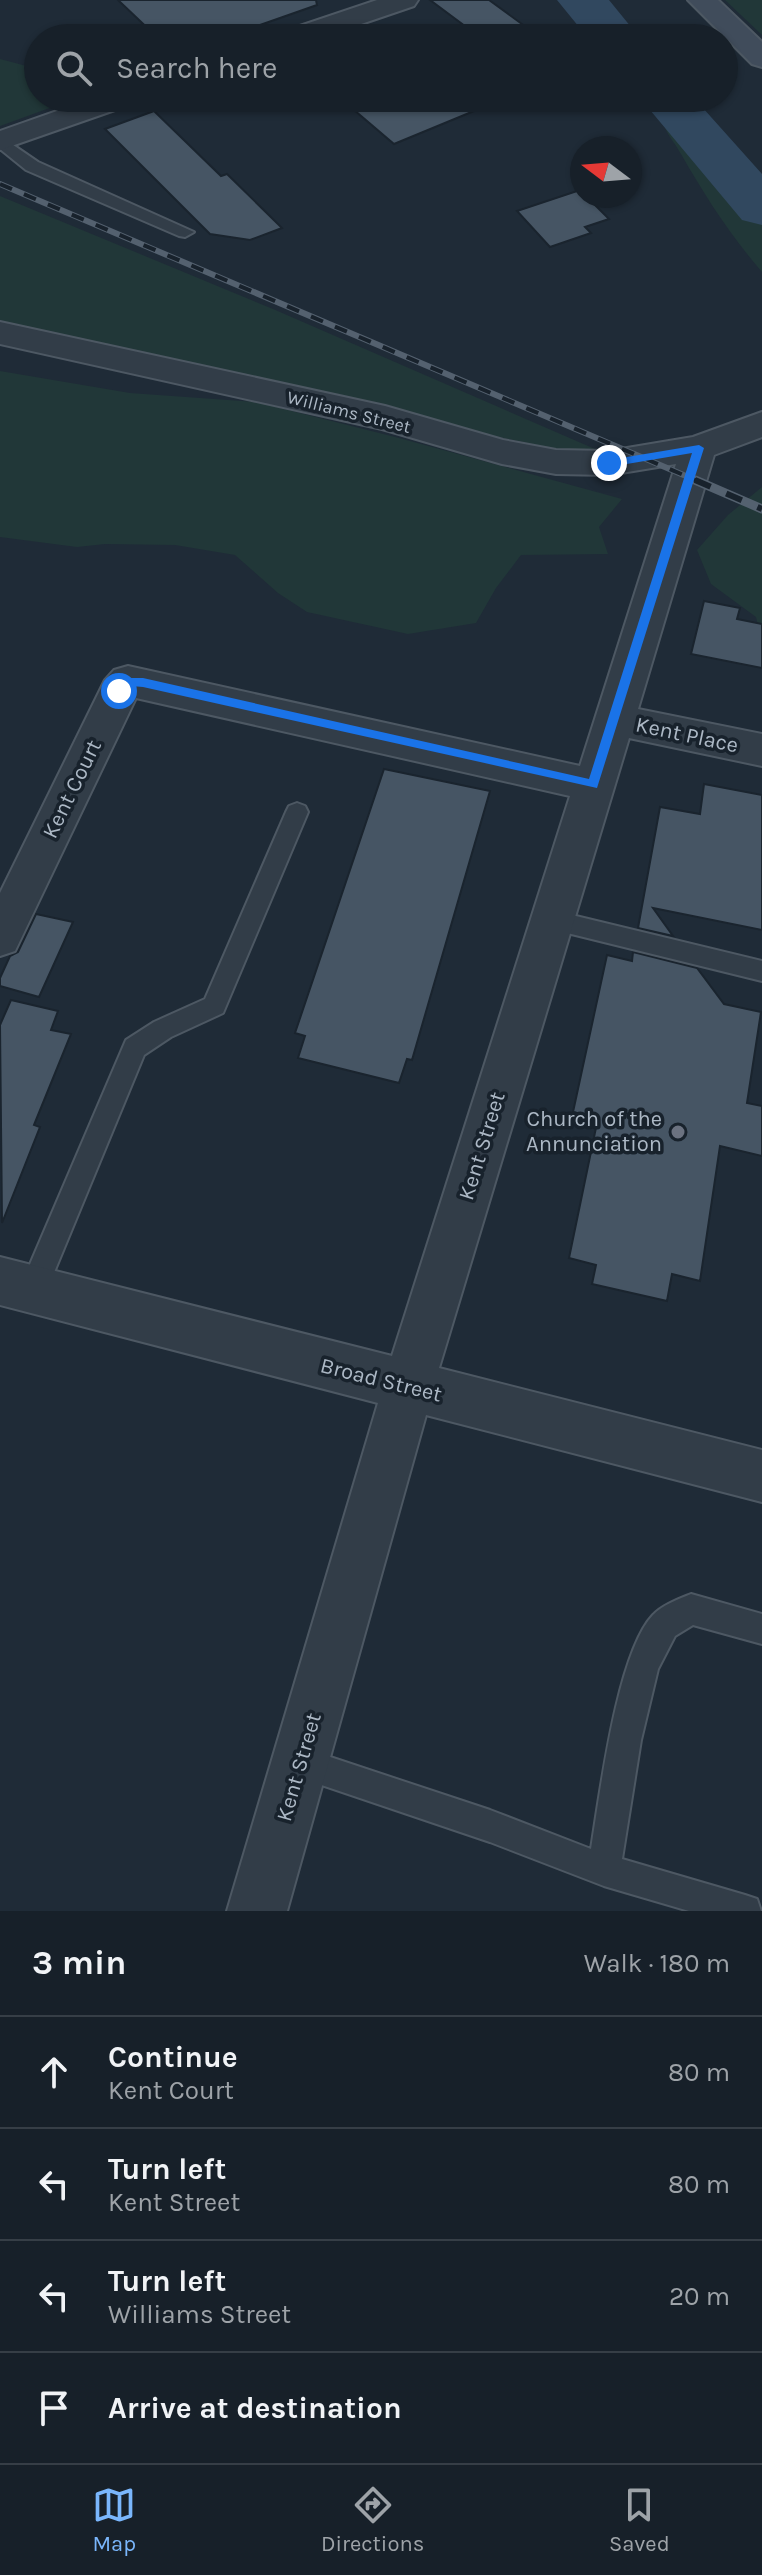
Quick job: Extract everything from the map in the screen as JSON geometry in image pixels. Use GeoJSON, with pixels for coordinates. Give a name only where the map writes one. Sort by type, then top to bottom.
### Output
{"type":"FeatureCollection","features":[{"type":"Feature","properties":{"kind":"street"},"geometry":{"type":"LineString","coordinates":[[333,24],[404,0]]}},
{"type":"Feature","properties":{"kind":"street"},"geometry":{"type":"LineString","coordinates":[[702,0],[727,24]]}},
{"type":"Feature","properties":{"kind":"street"},"geometry":{"type":"LineString","coordinates":[[738,35],[762,58]]}},
{"type":"Feature","properties":{"kind":"street"},"geometry":{"type":"LineString","coordinates":[[0,141],[82,112]]}},
{"type":"Feature","properties":{"kind":"street","name":"Williams Street"},"geometry":{"type":"LineString","coordinates":[[0,333],[385,418],[474,445],[556,462],[632,461],[699,448]]}},
{"type":"Feature","properties":{"kind":"street"},"geometry":{"type":"LineString","coordinates":[[699,448],[762,424]]}},
{"type":"Feature","properties":{"kind":"street","name":"Kent Street"},"geometry":{"type":"LineString","coordinates":[[257,1911],[408,1387],[699,448]]}},
{"type":"Feature","properties":{"kind":"street","name":"Kent Court"},"geometry":{"type":"LineString","coordinates":[[0,938],[119,691],[128,681],[593,785]]}},
{"type":"Feature","properties":{"kind":"street","name":"Kent Place"},"geometry":{"type":"LineString","coordinates":[[613,719],[762,750]]}},
{"type":"Feature","properties":{"kind":"street","name":"Broad Street"},"geometry":{"type":"LineString","coordinates":[[17,1286],[762,1476]]}},
{"type":"Feature","properties":{"kind":"lane"},"geometry":{"type":"LineString","coordinates":[[0,141],[32,166],[185,232]]}},
{"type":"Feature","properties":{"kind":"lane"},"geometry":{"type":"LineString","coordinates":[[17,1286],[135,1048],[153,1032],[176,1025],[214,1006],[297,812]]}},
{"type":"Feature","properties":{"kind":"lane"},"geometry":{"type":"LineString","coordinates":[[551,920],[762,971]]}},
{"type":"Feature","properties":{"kind":"lane"},"geometry":{"type":"LineString","coordinates":[[604,1870],[628,1726],[648,1650],[663,1626],[691,1609],[762,1629]]}},
{"type":"Feature","properties":{"kind":"lane"},"geometry":{"type":"LineString","coordinates":[[300,1763],[490,1826],[604,1870],[745,1911]]}},
{"type":"Feature","properties":{"kind":"green space"},"geometry":{"type":"Polygon","coordinates":[[[725,0],[762,0],[762,35],[725,0]]]}},
{"type":"Feature","properties":{"kind":"green space"},"geometry":{"type":"Polygon","coordinates":[[[0,59],[24,65],[24,112],[38,112],[0,126],[0,59]]]}},
{"type":"Feature","properties":{"kind":"green space"},"geometry":{"type":"Polygon","coordinates":[[[664,112],[686,112],[762,191],[762,272],[718,215],[667,132],[662,116],[664,112]]]}},
{"type":"Feature","properties":{"kind":"green space"},"geometry":{"type":"Polygon","coordinates":[[[0,196],[273,309],[595,449],[571,452],[508,439],[0,326],[0,196]]]}},
{"type":"Feature","properties":{"kind":"green space"},"geometry":{"type":"Polygon","coordinates":[[[0,371],[130,393],[256,402],[622,499],[599,527],[608,554],[521,555],[496,588],[476,623],[408,634],[307,612],[278,593],[235,555],[175,545],[105,544],[77,547],[0,537],[0,371]]]}},
{"type":"Feature","properties":{"kind":"green space"},"geometry":{"type":"Polygon","coordinates":[[[762,487],[762,641],[756,617],[711,584],[697,550],[728,515],[762,487]]]}},
{"type":"Feature","properties":{"kind":"building"},"geometry":{"type":"Polygon","coordinates":[[[118,0],[316,0],[317,5],[263,24],[143,24],[118,0]]]}},
{"type":"Feature","properties":{"kind":"building"},"geometry":{"type":"Polygon","coordinates":[[[430,0],[489,0],[522,24],[462,24],[430,0]]]}},
{"type":"Feature","properties":{"kind":"building"},"geometry":{"type":"Polygon","coordinates":[[[155,112],[221,176],[227,174],[282,228],[250,240],[210,234],[105,129],[155,112]]]}},
{"type":"Feature","properties":{"kind":"building"},"geometry":{"type":"Polygon","coordinates":[[[356,112],[472,112],[394,144],[356,112]]]}},
{"type":"Feature","properties":{"kind":"building"},"geometry":{"type":"Polygon","coordinates":[[[570,193],[570,208],[598,208],[609,219],[585,227],[591,233],[550,247],[517,211],[570,193]]]}},
{"type":"Feature","properties":{"kind":"building"},"geometry":{"type":"Polygon","coordinates":[[[704,601],[740,608],[737,619],[762,624],[762,668],[691,654],[704,601]]]}},
{"type":"Feature","properties":{"kind":"building"},"geometry":{"type":"Polygon","coordinates":[[[384,769],[490,791],[412,1060],[407,1059],[399,1083],[298,1058],[305,1036],[295,1033],[384,769]]]}},
{"type":"Feature","properties":{"kind":"building"},"geometry":{"type":"Polygon","coordinates":[[[704,784],[762,795],[762,930],[653,908],[673,936],[638,928],[660,807],[700,814],[704,784]]]}},
{"type":"Feature","properties":{"kind":"building"},"geometry":{"type":"Polygon","coordinates":[[[36,914],[73,922],[39,997],[0,986],[0,978],[10,956],[18,952],[36,914]]]}},
{"type":"Feature","properties":{"kind":"building","name":"Church of the Annunciation"},"geometry":{"type":"Polygon","coordinates":[[[633,952],[697,968],[724,1004],[761,1012],[747,1103],[762,1106],[762,1156],[720,1146],[700,1281],[672,1274],[667,1301],[592,1284],[596,1265],[569,1258],[598,1118],[573,1112],[607,955],[632,961],[633,952]]]}},
{"type":"Feature","properties":{"kind":"building"},"geometry":{"type":"Polygon","coordinates":[[[11,1000],[58,1011],[51,1030],[71,1034],[34,1125],[40,1127],[2,1223],[0,1025],[11,1000]]]}},
{"type":"Feature","properties":{"kind":"waterway"},"geometry":{"type":"LineString","coordinates":[[582,0],[603,24]]}},
{"type":"Feature","properties":{"kind":"waterway"},"geometry":{"type":"LineString","coordinates":[[678,112],[762,208]]}},
{"type":"Feature","properties":{"kind":"railway"},"geometry":{"type":"LineString","coordinates":[[0,184],[700,482]]}},
{"type":"Feature","properties":{"kind":"railway"},"geometry":{"type":"LineString","coordinates":[[695,480],[762,509]]}},
{"type":"Feature","properties":{"kind":"place","name":"Church of the Annunciation"},"geometry":{"type":"Point","coordinates":[678,1132]}},
{"type":"Feature","properties":{"kind":"route"},"geometry":{"type":"LineString","coordinates":[[119,691],[128,681],[143,683],[593,785],[699,448],[609,463]]}}]}
